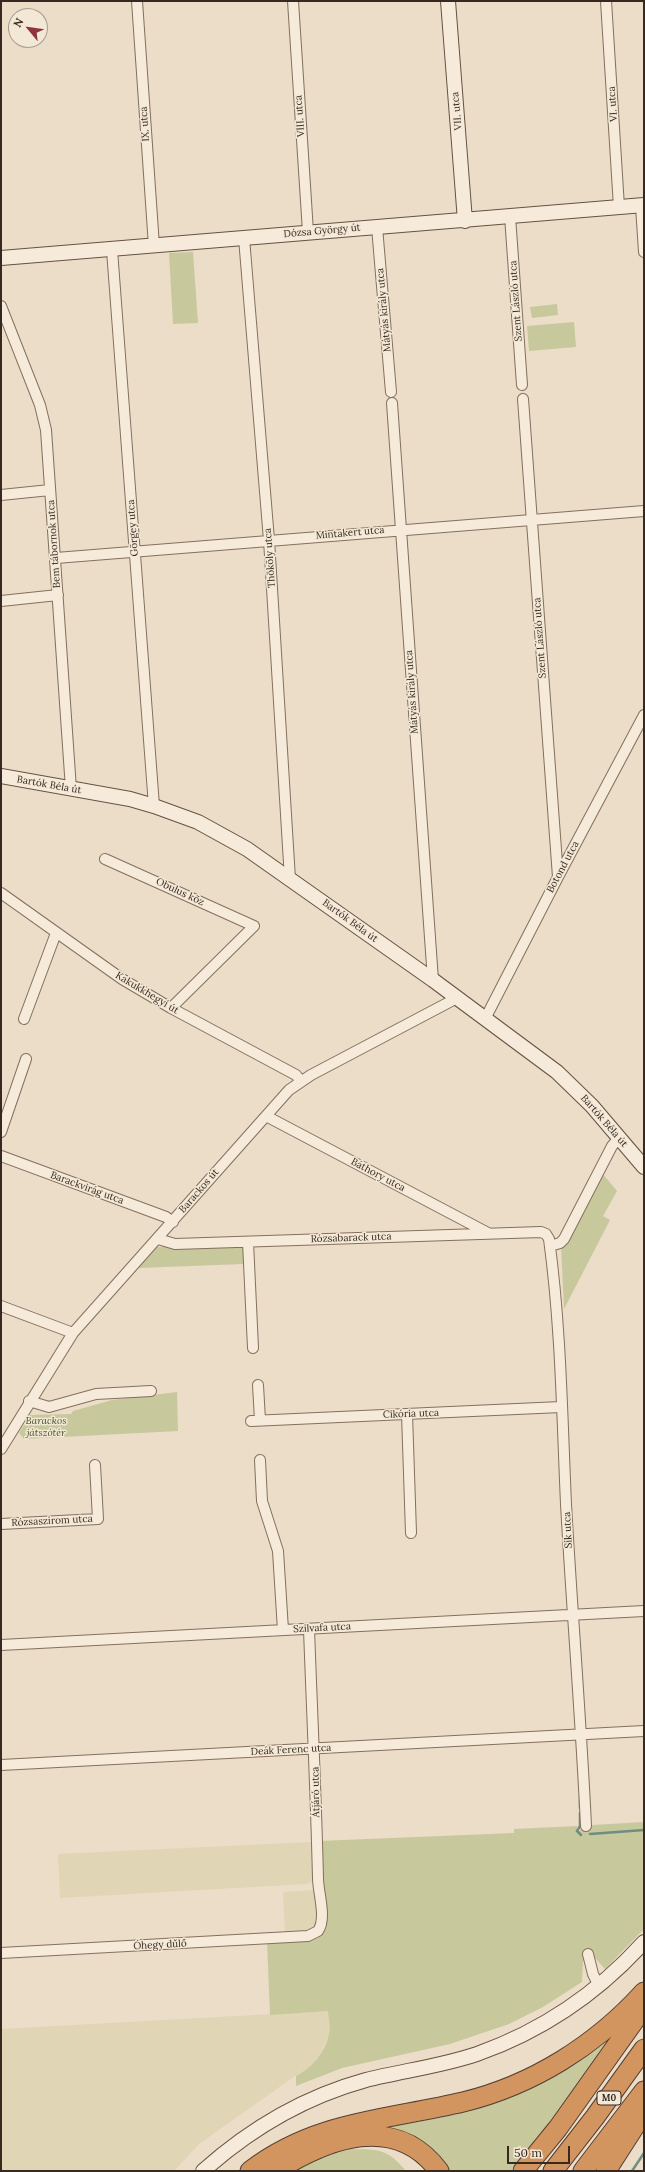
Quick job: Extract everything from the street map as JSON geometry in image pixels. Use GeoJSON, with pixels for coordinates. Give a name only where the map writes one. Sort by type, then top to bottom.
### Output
{"type":"FeatureCollection","features":[{"type":"Feature","properties":{"kind":"highway"},"geometry":{"type":"LineString","coordinates":[[250,2171],[282,2150],[328,2129],[464,2101],[503,2089],[563,2060],[604,2031],[644,1992]]}},
{"type":"Feature","properties":{"kind":"highway"},"geometry":{"type":"LineString","coordinates":[[523,2171],[558,2128],[644,2007]]}},
{"type":"Feature","properties":{"kind":"highway","name":"M0"},"geometry":{"type":"LineString","coordinates":[[553,2171],[595,2117],[644,2049]]}},
{"type":"Feature","properties":{"kind":"highway","name":"M0"},"geometry":{"type":"LineString","coordinates":[[583,2171],[644,2091]]}},
{"type":"Feature","properties":{"kind":"highway"},"geometry":{"type":"LineString","coordinates":[[606,2171],[644,2112]]}},
{"type":"Feature","properties":{"kind":"highway"},"geometry":{"type":"LineString","coordinates":[[276,2171],[322,2147],[343,2140],[363,2136],[380,2136],[408,2144],[431,2160],[439,2171]]}},
{"type":"Feature","properties":{"kind":"street","name":"IX. utca"},"geometry":{"type":"LineString","coordinates":[[137,1],[154,246]]}},
{"type":"Feature","properties":{"kind":"street","name":"VIII. utca"},"geometry":{"type":"LineString","coordinates":[[293,1],[308,232]]}},
{"type":"Feature","properties":{"kind":"street","name":"VII. utca"},"geometry":{"type":"LineString","coordinates":[[448,1],[465,221]]}},
{"type":"Feature","properties":{"kind":"street","name":"VI. utca"},"geometry":{"type":"LineString","coordinates":[[606,1],[619,208]]}},
{"type":"Feature","properties":{"kind":"street","name":"Dózsa György út"},"geometry":{"type":"LineString","coordinates":[[1,258],[112,250],[308,232],[465,221],[642,205]]}},
{"type":"Feature","properties":{"kind":"street"},"geometry":{"type":"LineString","coordinates":[[642,205],[644,252]]}},
{"type":"Feature","properties":{"kind":"street","name":"Szent László utca"},"geometry":{"type":"LineString","coordinates":[[510,216],[522,385]]}},
{"type":"Feature","properties":{"kind":"street","name":"Mátyás király utca"},"geometry":{"type":"LineString","coordinates":[[377,227],[391,392]]}},
{"type":"Feature","properties":{"kind":"street","name":"Thököly utca"},"geometry":{"type":"LineString","coordinates":[[244,238],[269,540],[290,879]]}},
{"type":"Feature","properties":{"kind":"street","name":"Görgey utca"},"geometry":{"type":"LineString","coordinates":[[112,250],[154,806]]}},
{"type":"Feature","properties":{"kind":"street","name":"Bem tábornok utca"},"geometry":{"type":"LineString","coordinates":[[1,306],[44,419],[56,558],[72,789]]}},
{"type":"Feature","properties":{"kind":"street","name":"Szent László utca"},"geometry":{"type":"LineString","coordinates":[[523,399],[558,877]]}},
{"type":"Feature","properties":{"kind":"street","name":"Mátyás király utca"},"geometry":{"type":"LineString","coordinates":[[392,403],[433,980]]}},
{"type":"Feature","properties":{"kind":"street"},"geometry":{"type":"LineString","coordinates":[[1,495],[50,490]]}},
{"type":"Feature","properties":{"kind":"street","name":"Mintakert utca"},"geometry":{"type":"LineString","coordinates":[[56,558],[531,518],[644,510]]}},
{"type":"Feature","properties":{"kind":"street"},"geometry":{"type":"LineString","coordinates":[[1,601],[58,596]]}},
{"type":"Feature","properties":{"kind":"street","name":"Botond utca"},"geometry":{"type":"LineString","coordinates":[[485,1019],[644,715]]}},
{"type":"Feature","properties":{"kind":"street","name":"Bartók Béla út"},"geometry":{"type":"LineString","coordinates":[[1,776],[130,799],[154,806],[216,831],[247,849],[433,980],[557,1072],[592,1106],[644,1167]]}},
{"type":"Feature","properties":{"kind":"street","name":"Obulus köz"},"geometry":{"type":"LineString","coordinates":[[106,859],[254,926],[171,1008]]}},
{"type":"Feature","properties":{"kind":"street","name":"Kakukkhegyi út"},"geometry":{"type":"LineString","coordinates":[[1,893],[122,979],[171,1008],[296,1075],[301,1081]]}},
{"type":"Feature","properties":{"kind":"street"},"geometry":{"type":"LineString","coordinates":[[24,1019],[56,933]]}},
{"type":"Feature","properties":{"kind":"street","name":"Barackos út"},"geometry":{"type":"LineString","coordinates":[[1,1450],[73,1333],[266,1116],[301,1081],[457,998]]}},
{"type":"Feature","properties":{"kind":"street"},"geometry":{"type":"LineString","coordinates":[[1,1132],[26,1059]]}},
{"type":"Feature","properties":{"kind":"street","name":"Báthory utca"},"geometry":{"type":"LineString","coordinates":[[266,1116],[490,1234]]}},
{"type":"Feature","properties":{"kind":"street"},"geometry":{"type":"LineString","coordinates":[[550,1246],[560,1243],[564,1239],[612,1146],[619,1138]]}},
{"type":"Feature","properties":{"kind":"street","name":"Barackvirág utca"},"geometry":{"type":"LineString","coordinates":[[1,1156],[166,1217],[173,1222]]}},
{"type":"Feature","properties":{"kind":"street","name":"Rózsabarack utca"},"geometry":{"type":"LineString","coordinates":[[158,1239],[175,1244],[540,1232],[546,1234]]}},
{"type":"Feature","properties":{"kind":"street","name":"Sík utca"},"geometry":{"type":"LineString","coordinates":[[546,1234],[549,1239],[558,1313],[561,1407],[572,1614],[586,1826]]}},
{"type":"Feature","properties":{"kind":"street"},"geometry":{"type":"LineString","coordinates":[[248,1242],[253,1348]]}},
{"type":"Feature","properties":{"kind":"street"},"geometry":{"type":"LineString","coordinates":[[1,1306],[73,1333]]}},
{"type":"Feature","properties":{"kind":"street","name":"Cikória utca"},"geometry":{"type":"LineString","coordinates":[[258,1385],[255,1421],[561,1407]]}},
{"type":"Feature","properties":{"kind":"street"},"geometry":{"type":"LineString","coordinates":[[30,1401],[49,1407],[96,1394],[151,1391]]}},
{"type":"Feature","properties":{"kind":"street"},"geometry":{"type":"LineString","coordinates":[[407,1414],[411,1533]]}},
{"type":"Feature","properties":{"kind":"street"},"geometry":{"type":"LineString","coordinates":[[260,1460],[262,1501],[278,1551],[283,1630]]}},
{"type":"Feature","properties":{"kind":"street","name":"Rózsaszirom utca"},"geometry":{"type":"LineString","coordinates":[[1,1524],[98,1519],[95,1465]]}},
{"type":"Feature","properties":{"kind":"street","name":"Szilvafa utca"},"geometry":{"type":"LineString","coordinates":[[1,1646],[644,1610]]}},
{"type":"Feature","properties":{"kind":"street","name":"Átjáró utca"},"geometry":{"type":"LineString","coordinates":[[308,1629],[315,1748],[318,1884],[322,1920],[318,1931]]}},
{"type":"Feature","properties":{"kind":"street","name":"Deák Ferenc utca"},"geometry":{"type":"LineString","coordinates":[[1,1764],[644,1731]]}},
{"type":"Feature","properties":{"kind":"street","name":"Óhegy dűlő"},"geometry":{"type":"LineString","coordinates":[[1,1953],[308,1936],[318,1931]]}},
{"type":"Feature","properties":{"kind":"street"},"geometry":{"type":"LineString","coordinates":[[203,2171],[257,2128],[307,2101],[364,2081],[453,2060],[493,2048],[547,2022],[584,1999],[644,1942]]}},
{"type":"Feature","properties":{"kind":"street"},"geometry":{"type":"LineString","coordinates":[[588,1954],[593,1974],[599,1986]]}},
{"type":"Feature","properties":{"kind":"shaded area"},"geometry":{"type":"Polygon","coordinates":[[[312,1842],[314,1877],[313,1881],[306,1884],[60,1898],[58,1854],[312,1842]]]}},
{"type":"Feature","properties":{"kind":"shaded area"},"geometry":{"type":"Polygon","coordinates":[[[316,1890],[318,1921],[313,1931],[285,1935],[283,1892],[316,1890]]]}},
{"type":"Feature","properties":{"kind":"shaded area"},"geometry":{"type":"Polygon","coordinates":[[[328,2011],[330,2033],[320,2055],[309,2070],[295,2076],[199,2144],[174,2171],[1,2171],[1,2029],[328,2011]]]}},
{"type":"Feature","properties":{"kind":"green space"},"geometry":{"type":"Polygon","coordinates":[[[193,252],[198,323],[173,324],[169,253],[193,252]]]}},
{"type":"Feature","properties":{"kind":"green space"},"geometry":{"type":"Polygon","coordinates":[[[557,304],[558,315],[532,318],[530,307],[557,304]]]}},
{"type":"Feature","properties":{"kind":"green space"},"geometry":{"type":"Polygon","coordinates":[[[574,322],[576,347],[529,351],[527,326],[574,322]]]}},
{"type":"Feature","properties":{"kind":"green space"},"geometry":{"type":"Polygon","coordinates":[[[602,1173],[617,1191],[603,1216],[610,1220],[564,1309],[561,1246],[602,1173]]]}},
{"type":"Feature","properties":{"kind":"green space"},"geometry":{"type":"Polygon","coordinates":[[[243,1245],[243,1264],[138,1268],[157,1247],[243,1245]]]}},
{"type":"Feature","properties":{"kind":"green space","name":"Barackos játszótér"},"geometry":{"type":"Polygon","coordinates":[[[177,1392],[178,1431],[24,1439],[19,1433],[30,1415],[71,1414],[73,1411],[112,1400],[177,1392]]]}},
{"type":"Feature","properties":{"kind":"green space"},"geometry":{"type":"Polygon","coordinates":[[[644,1822],[644,1929],[605,1969],[595,1958],[583,1961],[582,1982],[543,2007],[509,2024],[450,2044],[342,2068],[296,2086],[296,2076],[307,2069],[317,2059],[327,2041],[330,2031],[328,2011],[270,2015],[267,1942],[318,1938],[320,1935],[319,1841],[514,1833],[514,1829],[577,1826],[576,1832],[592,1825],[644,1822]]]}},
{"type":"Feature","properties":{"kind":"green space"},"geometry":{"type":"Polygon","coordinates":[[[631,2016],[514,2171],[446,2171],[367,2130],[448,2116],[508,2099],[541,2084],[569,2067],[595,2048],[631,2016]]]}},
{"type":"Feature","properties":{"kind":"green space"},"geometry":{"type":"Polygon","coordinates":[[[349,2149],[381,2151],[393,2158],[406,2171],[293,2171],[301,2165],[349,2149]]]}},
{"type":"Feature","properties":{"kind":"waterway"},"geometry":{"type":"LineString","coordinates":[[580,1798],[580,1808]]}},
{"type":"Feature","properties":{"kind":"waterway"},"geometry":{"type":"LineString","coordinates":[[580,1813],[580,1826],[577,1831],[581,1835]]}},
{"type":"Feature","properties":{"kind":"waterway"},"geometry":{"type":"LineString","coordinates":[[590,1834],[644,1830]]}},
{"type":"Feature","properties":{"kind":"waterway"},"geometry":{"type":"LineString","coordinates":[[632,2171],[644,2153]]}}]}
